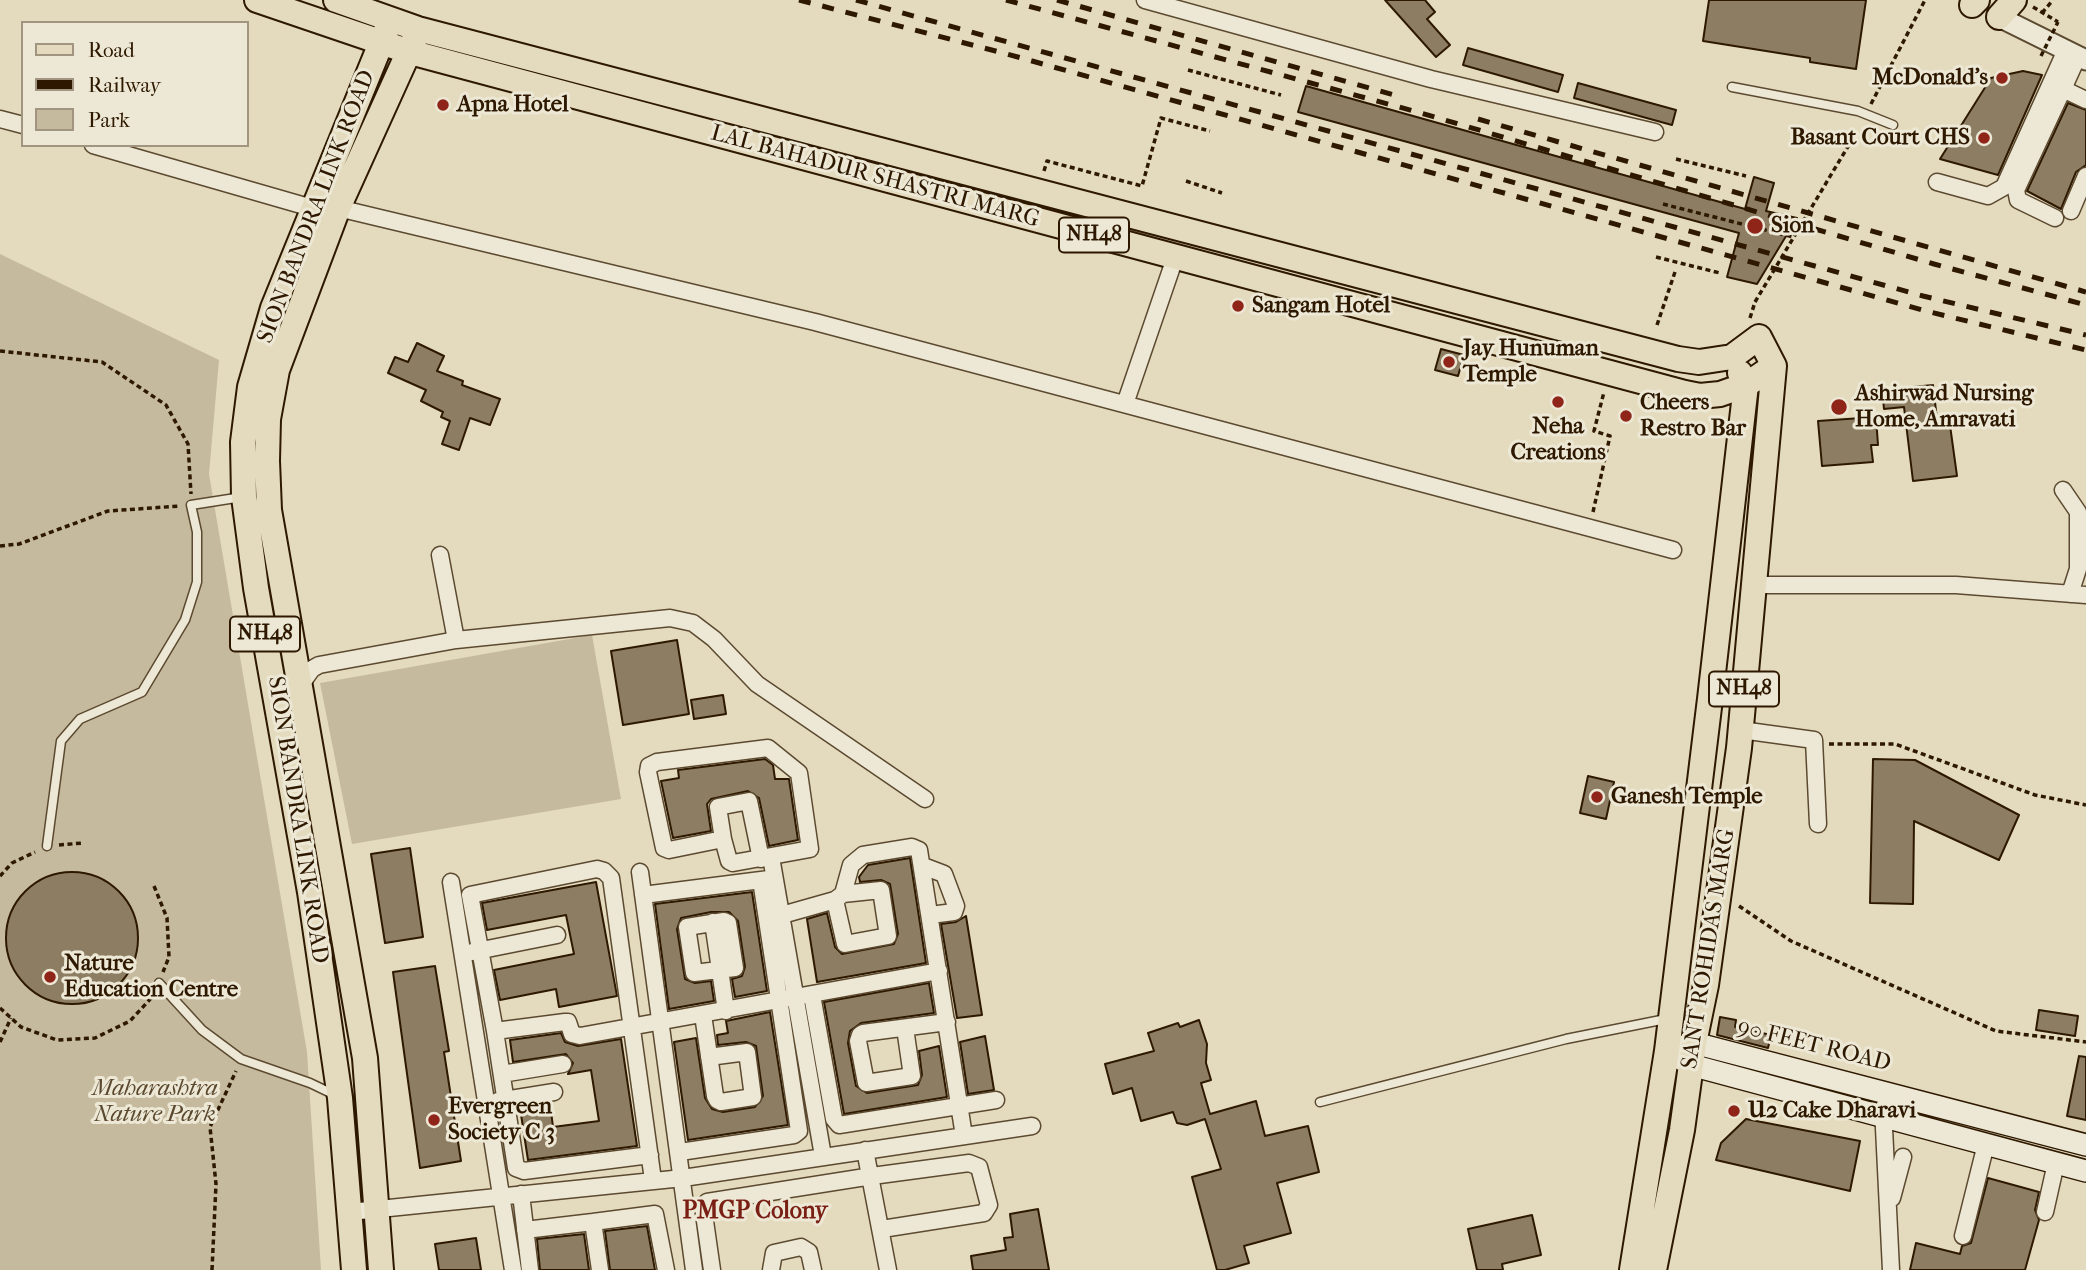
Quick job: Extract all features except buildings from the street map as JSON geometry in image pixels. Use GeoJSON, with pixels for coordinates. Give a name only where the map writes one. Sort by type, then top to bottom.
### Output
{"type":"FeatureCollection","features":[{"type":"Feature","properties":{"kind":"main road","name":"LAL BAHADUR SHASTRI MARG"},"geometry":{"type":"LineString","coordinates":[[257,0],[381,42],[414,41],[687,97],[1100,209],[1678,359],[1699,362],[1732,357],[1759,337],[1774,366],[1746,386],[1700,396],[1175,258],[414,41],[391,19],[336,0]]}},
{"type":"Feature","properties":{"kind":"main road"},"geometry":{"type":"LineString","coordinates":[[1974,2],[2014,7]]}},
{"type":"Feature","properties":{"kind":"main road","name":"SION BANDRA LINK ROAD"},"geometry":{"type":"LineString","coordinates":[[355,1270],[341,1098],[287,689],[256,588],[244,497],[243,442],[250,387],[273,308],[391,19]]}},
{"type":"Feature","properties":{"kind":"main road"},"geometry":{"type":"LineString","coordinates":[[381,1270],[365,1058],[287,689],[269,510],[268,419],[277,370],[338,208],[414,41]]}},
{"type":"Feature","properties":{"kind":"main road"},"geometry":{"type":"LineString","coordinates":[[1092,235],[1100,209]]}},
{"type":"Feature","properties":{"kind":"main road"},"geometry":{"type":"LineString","coordinates":[[1732,357],[1746,386]]}},
{"type":"Feature","properties":{"kind":"main road","name":"SANT ROHIDAS MARG"},"geometry":{"type":"LineString","coordinates":[[1654,1270],[1682,1130],[1692,1054],[1720,893],[1741,730],[1774,366]]}},
{"type":"Feature","properties":{"kind":"main road","name":"SANT ROHIDAS MARG"},"geometry":{"type":"LineString","coordinates":[[1632,1270],[1667,1051],[1746,386]]}},
{"type":"Feature","properties":{"kind":"main road"},"geometry":{"type":"LineString","coordinates":[[1710,699],[1743,703]]}},
{"type":"Feature","properties":{"kind":"main road"},"geometry":{"type":"LineString","coordinates":[[1693,834],[1727,840]]}},
{"type":"Feature","properties":{"kind":"main road"},"geometry":{"type":"LineString","coordinates":[[1667,1051],[1692,1054],[1882,1116],[2086,1171]]}},
{"type":"Feature","properties":{"kind":"main road","name":"90 FEET ROAD"},"geometry":{"type":"LineString","coordinates":[[1692,1054],[1885,1091],[2086,1145]]}},
{"type":"Feature","properties":{"kind":"street"},"geometry":{"type":"LineString","coordinates":[[1145,0],[1431,79],[1655,132]]}},
{"type":"Feature","properties":{"kind":"street"},"geometry":{"type":"LineString","coordinates":[[2014,7],[2077,55]]}},
{"type":"Feature","properties":{"kind":"street"},"geometry":{"type":"LineString","coordinates":[[2055,218],[2018,200],[2016,190],[2077,55]]}},
{"type":"Feature","properties":{"kind":"street"},"geometry":{"type":"LineString","coordinates":[[1937,182],[1988,196],[2004,187],[2077,55]]}},
{"type":"Feature","properties":{"kind":"street"},"geometry":{"type":"LineString","coordinates":[[2063,89],[2086,100]]}},
{"type":"Feature","properties":{"kind":"street"},"geometry":{"type":"LineString","coordinates":[[0,119],[21,124]]}},
{"type":"Feature","properties":{"kind":"street"},"geometry":{"type":"LineString","coordinates":[[100,147],[312,208]]}},
{"type":"Feature","properties":{"kind":"street"},"geometry":{"type":"LineString","coordinates":[[2071,211],[2086,176]]}},
{"type":"Feature","properties":{"kind":"street"},"geometry":{"type":"LineString","coordinates":[[338,208],[815,322],[1673,550]]}},
{"type":"Feature","properties":{"kind":"street"},"geometry":{"type":"LineString","coordinates":[[1125,404],[1175,258]]}},
{"type":"Feature","properties":{"kind":"street"},"geometry":{"type":"LineString","coordinates":[[1754,585],[1956,585],[2078,595],[2082,512],[2063,490]]}},
{"type":"Feature","properties":{"kind":"street"},"geometry":{"type":"LineString","coordinates":[[440,555],[456,640]]}},
{"type":"Feature","properties":{"kind":"street"},"geometry":{"type":"LineString","coordinates":[[287,689],[318,665],[456,640],[670,618],[693,623],[714,639],[757,684],[925,799]]}},
{"type":"Feature","properties":{"kind":"street"},"geometry":{"type":"LineString","coordinates":[[1741,730],[1812,739],[1816,744],[1818,824]]}},
{"type":"Feature","properties":{"kind":"street"},"geometry":{"type":"LineString","coordinates":[[723,839],[669,850],[664,848],[649,766],[684,758],[768,748],[774,750],[799,773],[811,843],[807,852],[766,858],[731,863],[723,839],[718,807],[749,801],[766,858],[782,966],[796,997],[823,1156]]}},
{"type":"Feature","properties":{"kind":"street"},"geometry":{"type":"LineString","coordinates":[[782,915],[839,897],[851,865],[863,855],[912,847],[919,850],[964,1136]]}},
{"type":"Feature","properties":{"kind":"street"},"geometry":{"type":"LineString","coordinates":[[923,866],[944,874],[956,906],[954,912],[930,915]]}},
{"type":"Feature","properties":{"kind":"street"},"geometry":{"type":"LineString","coordinates":[[650,1155],[520,1171],[514,1162],[495,1031],[470,899],[473,894],[597,869],[604,871],[611,878],[650,1155],[653,1181]]}},
{"type":"Feature","properties":{"kind":"street"},"geometry":{"type":"LineString","coordinates":[[640,872],[694,1270]]}},
{"type":"Feature","properties":{"kind":"street"},"geometry":{"type":"LineString","coordinates":[[643,895],[768,879]]}},
{"type":"Feature","properties":{"kind":"street"},"geometry":{"type":"LineString","coordinates":[[768,879],[782,915],[782,966]]}},
{"type":"Feature","properties":{"kind":"street"},"geometry":{"type":"LineString","coordinates":[[451,882],[513,1270]]}},
{"type":"Feature","properties":{"kind":"street"},"geometry":{"type":"LineString","coordinates":[[720,971],[697,974],[691,968],[687,928],[713,922],[726,1011]]}},
{"type":"Feature","properties":{"kind":"street"},"geometry":{"type":"LineString","coordinates":[[463,954],[557,935]]}},
{"type":"Feature","properties":{"kind":"street"},"geometry":{"type":"LineString","coordinates":[[495,1031],[565,1021],[572,1034],[580,1036],[939,971]]}},
{"type":"Feature","properties":{"kind":"street"},"geometry":{"type":"LineString","coordinates":[[796,997],[818,1024],[834,1119],[838,1125],[996,1100]]}},
{"type":"Feature","properties":{"kind":"street"},"geometry":{"type":"LineString","coordinates":[[680,1152],[794,1135],[799,1130],[784,1030],[796,997]]}},
{"type":"Feature","properties":{"kind":"street"},"geometry":{"type":"LineString","coordinates":[[703,1015],[709,1057]]}},
{"type":"Feature","properties":{"kind":"street"},"geometry":{"type":"LineString","coordinates":[[905,1028],[947,1022]]}},
{"type":"Feature","properties":{"kind":"street"},"geometry":{"type":"LineString","coordinates":[[784,1030],[818,1024]]}},
{"type":"Feature","properties":{"kind":"street"},"geometry":{"type":"LineString","coordinates":[[502,1074],[563,1064]]}},
{"type":"Feature","properties":{"kind":"street"},"geometry":{"type":"LineString","coordinates":[[1885,1091],[1882,1116],[1891,1188],[1891,1270]]}},
{"type":"Feature","properties":{"kind":"street"},"geometry":{"type":"LineString","coordinates":[[488,1102],[554,1092]]}},
{"type":"Feature","properties":{"kind":"street"},"geometry":{"type":"LineString","coordinates":[[795,1104],[830,1097]]}},
{"type":"Feature","properties":{"kind":"street"},"geometry":{"type":"LineString","coordinates":[[350,1212],[683,1178],[1032,1126]]}},
{"type":"Feature","properties":{"kind":"street"},"geometry":{"type":"LineString","coordinates":[[1960,1233],[1983,1144]]}},
{"type":"Feature","properties":{"kind":"street"},"geometry":{"type":"LineString","coordinates":[[865,1150],[888,1270]]}},
{"type":"Feature","properties":{"kind":"street"},"geometry":{"type":"LineString","coordinates":[[1891,1188],[1903,1157]]}},
{"type":"Feature","properties":{"kind":"street"},"geometry":{"type":"LineString","coordinates":[[2045,1212],[2056,1163]]}},
{"type":"Feature","properties":{"kind":"street"},"geometry":{"type":"LineString","coordinates":[[712,1270],[703,1207],[707,1202],[872,1176],[973,1164],[980,1170],[989,1205],[984,1213],[882,1229]]}},
{"type":"Feature","properties":{"kind":"street"},"geometry":{"type":"LineString","coordinates":[[521,1194],[530,1270]]}},
{"type":"Feature","properties":{"kind":"street"},"geometry":{"type":"LineString","coordinates":[[525,1230],[656,1214],[666,1270]]}},
{"type":"Feature","properties":{"kind":"street"},"geometry":{"type":"LineString","coordinates":[[593,1222],[600,1270]]}},
{"type":"Feature","properties":{"kind":"street"},"geometry":{"type":"LineString","coordinates":[[771,1270],[774,1253],[801,1247],[809,1252],[813,1270]]}},
{"type":"Feature","properties":{"kind":"lane"},"geometry":{"type":"LineString","coordinates":[[1732,87],[1866,114],[1893,125]]}},
{"type":"Feature","properties":{"kind":"lane"},"geometry":{"type":"LineString","coordinates":[[47,846],[61,741],[80,719],[142,692],[185,620],[197,582],[197,532],[191,505],[244,497]]}},
{"type":"Feature","properties":{"kind":"lane"},"geometry":{"type":"LineString","coordinates":[[159,983],[202,1030],[241,1059],[310,1083],[341,1098]]}},
{"type":"Feature","properties":{"kind":"lane"},"geometry":{"type":"LineString","coordinates":[[1320,1102],[1566,1039],[1669,1018]]}},
{"type":"Feature","properties":{"kind":"path"},"geometry":{"type":"LineString","coordinates":[[1866,114],[1925,0]]}},
{"type":"Feature","properties":{"kind":"path"},"geometry":{"type":"LineString","coordinates":[[2042,13],[2053,0]]}},
{"type":"Feature","properties":{"kind":"path"},"geometry":{"type":"LineString","coordinates":[[2014,7],[2042,13],[2058,22],[2041,56]]}},
{"type":"Feature","properties":{"kind":"path"},"geometry":{"type":"LineString","coordinates":[[1188,70],[1281,95]]}},
{"type":"Feature","properties":{"kind":"path"},"geometry":{"type":"LineString","coordinates":[[1036,192],[1047,161],[1142,186],[1161,118],[1210,131]]}},
{"type":"Feature","properties":{"kind":"path"},"geometry":{"type":"LineString","coordinates":[[1755,302],[1856,134]]}},
{"type":"Feature","properties":{"kind":"path"},"geometry":{"type":"LineString","coordinates":[[1676,159],[1746,176]]}},
{"type":"Feature","properties":{"kind":"path"},"geometry":{"type":"LineString","coordinates":[[1186,181],[1222,193]]}},
{"type":"Feature","properties":{"kind":"path"},"geometry":{"type":"LineString","coordinates":[[1663,204],[1793,237]]}},
{"type":"Feature","properties":{"kind":"path"},"geometry":{"type":"LineString","coordinates":[[1656,257],[1720,273]]}},
{"type":"Feature","properties":{"kind":"path"},"geometry":{"type":"LineString","coordinates":[[1657,325],[1676,269]]}},
{"type":"Feature","properties":{"kind":"path"},"geometry":{"type":"LineString","coordinates":[[0,351],[102,362],[166,405],[188,444],[191,505],[108,512],[19,544],[0,546]]}},
{"type":"Feature","properties":{"kind":"path"},"geometry":{"type":"LineString","coordinates":[[1590,528],[1610,436],[1594,431],[1604,392]]}},
{"type":"Feature","properties":{"kind":"path"},"geometry":{"type":"LineString","coordinates":[[1816,744],[1895,744],[2035,795],[2086,805]]}},
{"type":"Feature","properties":{"kind":"path"},"geometry":{"type":"LineString","coordinates":[[0,1008],[21,1027],[57,1040],[95,1038],[130,1021],[156,993],[169,957],[167,918],[154,887]]}},
{"type":"Feature","properties":{"kind":"path"},"geometry":{"type":"LineString","coordinates":[[1720,893],[1791,942],[1996,1031],[2086,1042]]}},
{"type":"Feature","properties":{"kind":"path"},"geometry":{"type":"LineString","coordinates":[[0,1042],[11,1018]]}},
{"type":"Feature","properties":{"kind":"path"},"geometry":{"type":"LineString","coordinates":[[212,1270],[216,1184],[210,1127],[241,1059]]}},
{"type":"Feature","properties":{"kind":"green space","name":"Maharashtra Nature Park"},"geometry":{"type":"Polygon","coordinates":[[[0,254],[219,360],[209,474],[307,1052],[321,1270],[0,1270],[0,254]]]}},
{"type":"Feature","properties":{"kind":"green space"},"geometry":{"type":"Polygon","coordinates":[[[592,635],[621,799],[352,844],[320,683],[592,635]]]}},
{"type":"Feature","properties":{"kind":"railway"},"geometry":{"type":"LineString","coordinates":[[799,0],[1007,54],[1926,311],[2086,350]]}},
{"type":"Feature","properties":{"kind":"railway"},"geometry":{"type":"LineString","coordinates":[[856,0],[1923,296],[2086,335]]}},
{"type":"Feature","properties":{"kind":"railway"},"geometry":{"type":"LineString","coordinates":[[1006,0],[1421,113],[1934,264],[2086,305]]}},
{"type":"Feature","properties":{"kind":"railway"},"geometry":{"type":"LineString","coordinates":[[1057,0],[1394,95]]}},
{"type":"Feature","properties":{"kind":"railway"},"geometry":{"type":"LineString","coordinates":[[1478,119],[2086,292]]}},
{"type":"Feature","properties":{"kind":"place","name":"McDonald's"},"geometry":{"type":"Point","coordinates":[2002,78]}},
{"type":"Feature","properties":{"kind":"place","name":"Apna Hotel"},"geometry":{"type":"Point","coordinates":[443,105]}},
{"type":"Feature","properties":{"kind":"place","name":"Basant Court CHS"},"geometry":{"type":"Point","coordinates":[1984,138]}},
{"type":"Feature","properties":{"kind":"place","name":"Sion"},"geometry":{"type":"Point","coordinates":[1755,226]}},
{"type":"Feature","properties":{"kind":"place","name":"Sangam Hotel"},"geometry":{"type":"Point","coordinates":[1238,306]}},
{"type":"Feature","properties":{"kind":"place","name":"Jay Hunuman Temple"},"geometry":{"type":"Point","coordinates":[1449,362]}},
{"type":"Feature","properties":{"kind":"place","name":"Neha Creations"},"geometry":{"type":"Point","coordinates":[1558,402]}},
{"type":"Feature","properties":{"kind":"place","name":"Ashirwad Nursing Home, Amravati"},"geometry":{"type":"Point","coordinates":[1839,407]}},
{"type":"Feature","properties":{"kind":"place","name":"Cheers Restro Bar"},"geometry":{"type":"Point","coordinates":[1626,416]}},
{"type":"Feature","properties":{"kind":"place","name":"Ganesh Temple"},"geometry":{"type":"Point","coordinates":[1597,797]}},
{"type":"Feature","properties":{"kind":"place","name":"Nature Education Centre"},"geometry":{"type":"Point","coordinates":[50,977]}},
{"type":"Feature","properties":{"kind":"place","name":"U2 Cake Dharavi"},"geometry":{"type":"Point","coordinates":[1734,1111]}},
{"type":"Feature","properties":{"kind":"place","name":"Evergreen Society C 3"},"geometry":{"type":"Point","coordinates":[434,1120]}},
{"type":"Feature","properties":{"kind":"district","name":"PMGP Colony"},"geometry":{"type":"Point","coordinates":[755,1212]}}]}
